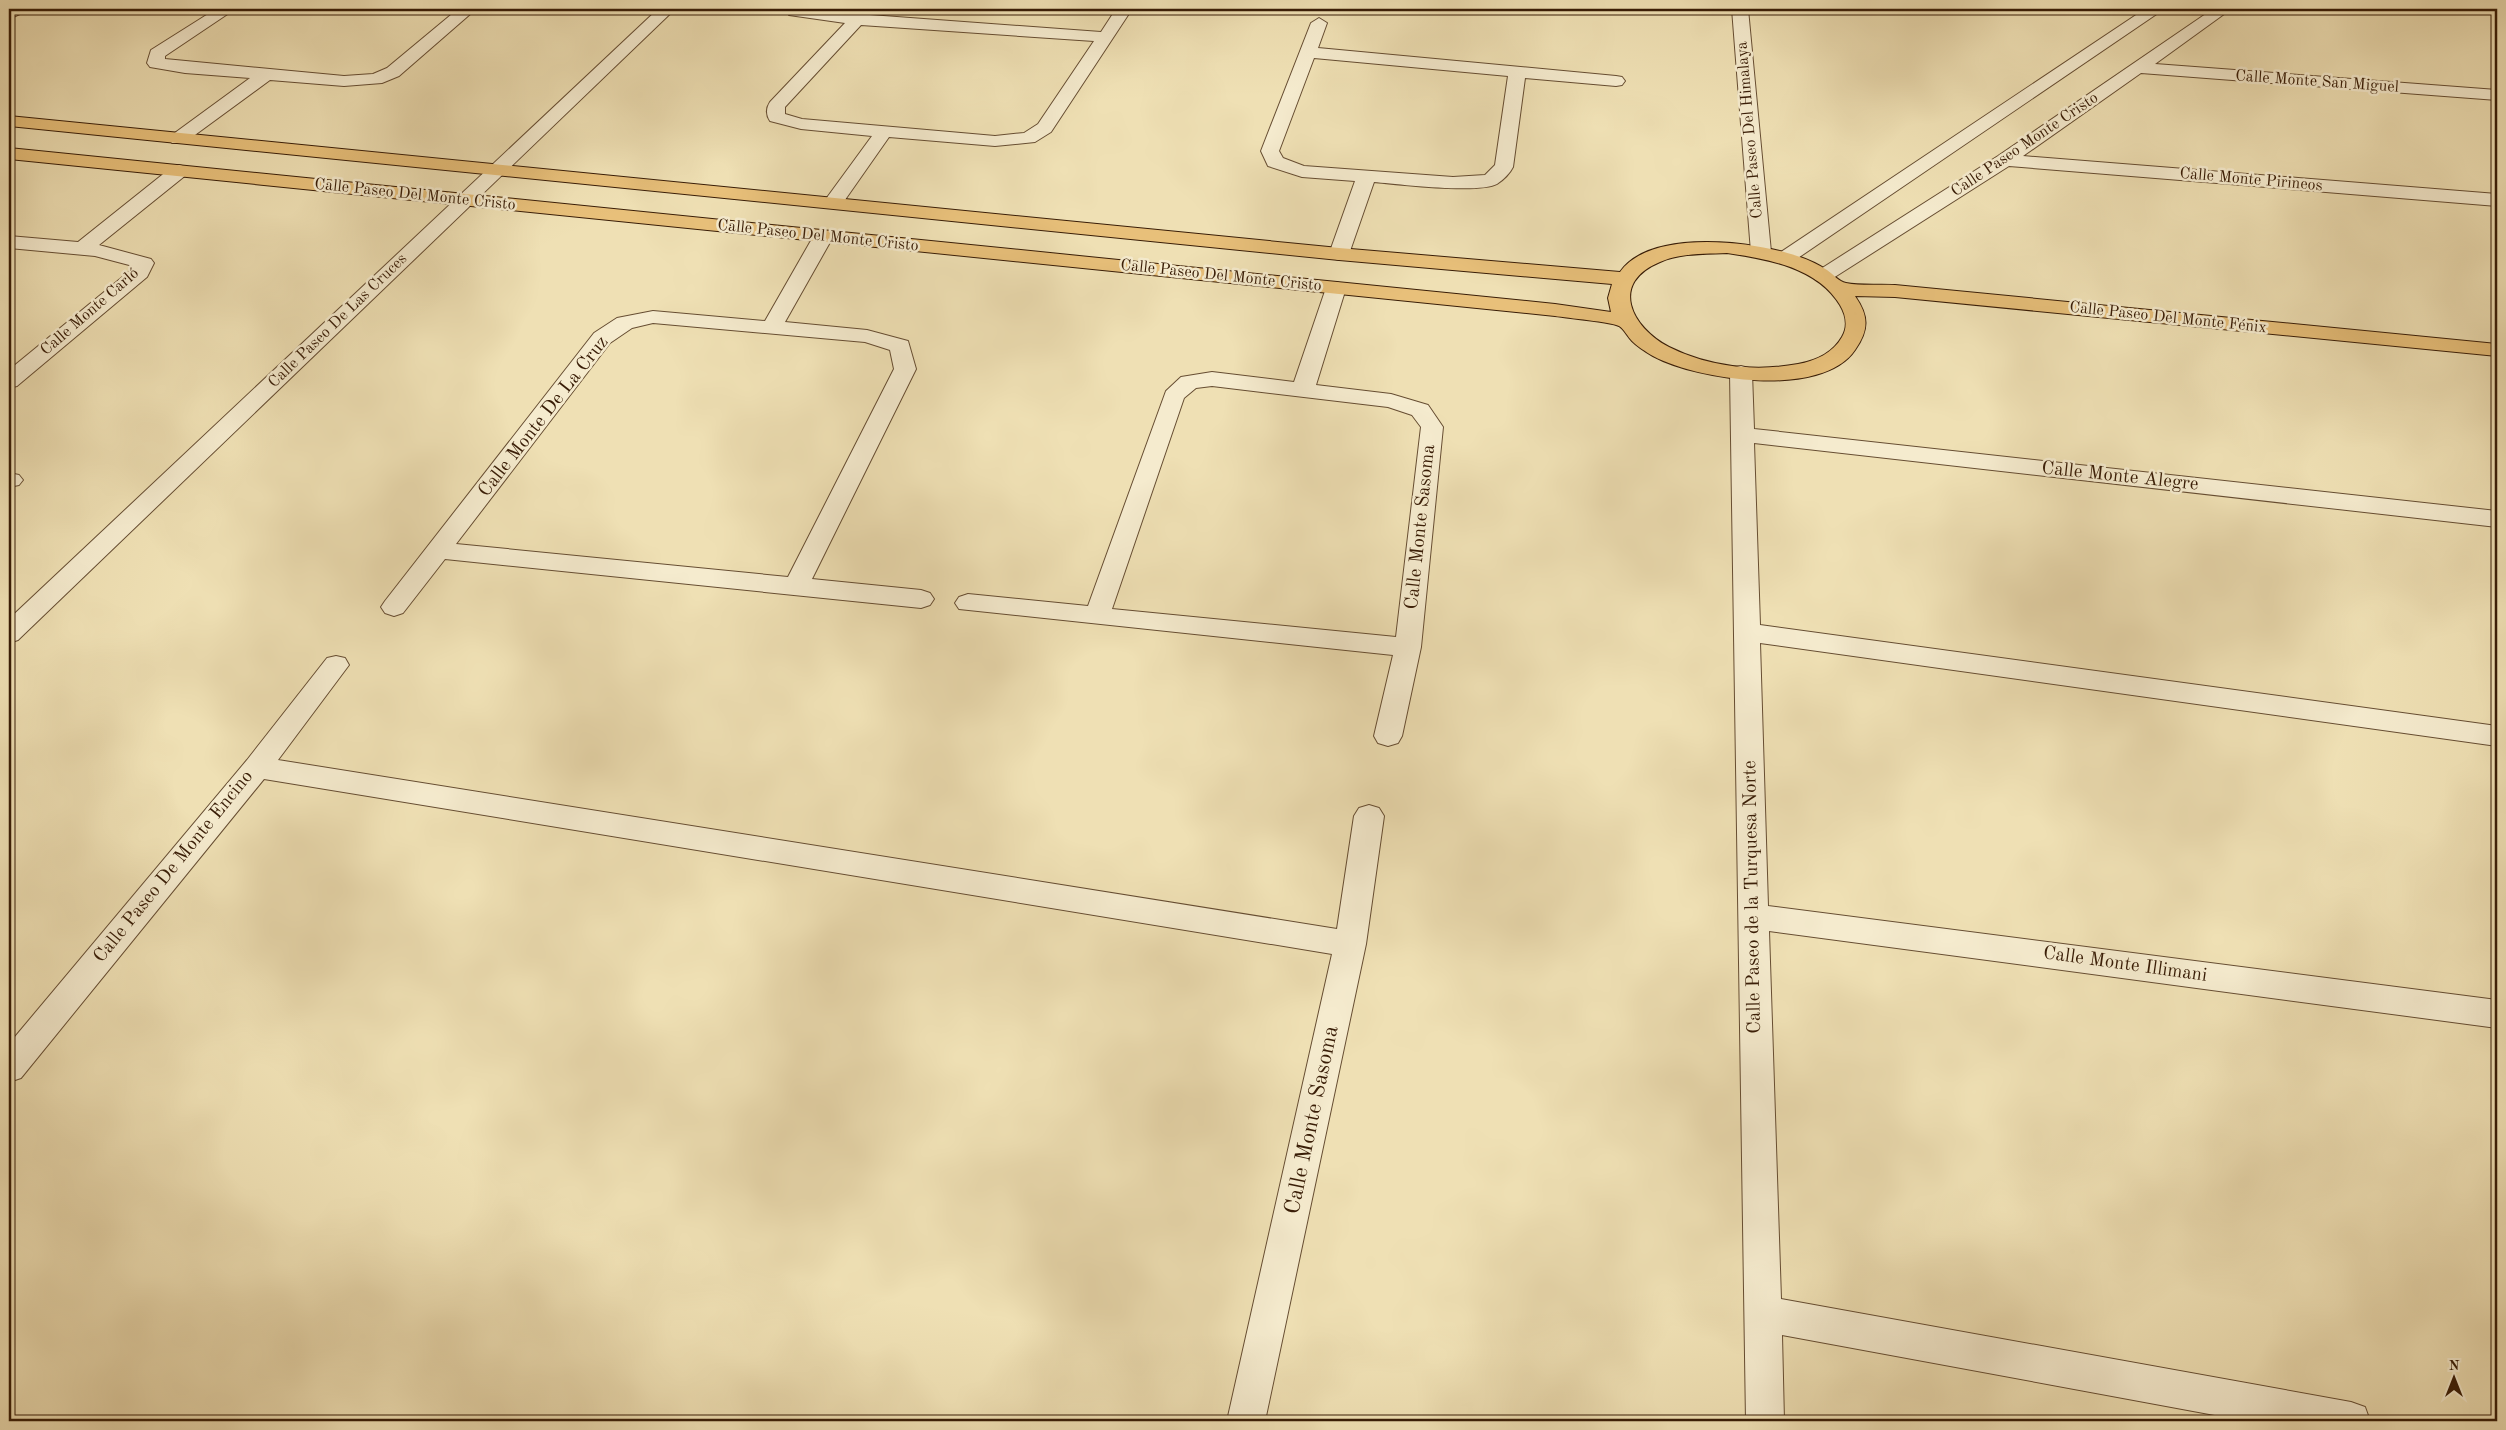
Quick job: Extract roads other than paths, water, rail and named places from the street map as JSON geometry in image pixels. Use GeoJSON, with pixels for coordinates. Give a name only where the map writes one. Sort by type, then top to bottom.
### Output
{"type":"FeatureCollection","features":[{"type":"Feature","properties":{"kind":"main road","name":"Calle Paseo Del Monte Cristo"},"geometry":{"type":"LineString","coordinates":[[9,121],[1340,254],[1624,279]]}},
{"type":"Feature","properties":{"kind":"main road","name":"Calle Paseo Del Monte Cristo"},"geometry":{"type":"LineString","coordinates":[[9,153],[1555,310],[1626,321]]}},
{"type":"Feature","properties":{"kind":"main road"},"geometry":{"type":"LineString","coordinates":[[1727,247],[1785,258],[1831,283],[1854,309],[1857,329],[1847,348],[1824,363],[1792,373],[1740,373],[1713,370],[1675,358],[1646,341],[1626,321],[1619,306],[1619,292],[1624,279],[1640,264],[1664,254],[1693,248],[1727,247]]}},
{"type":"Feature","properties":{"kind":"main road","name":"Calle Paseo Del Monte Fénix"},"geometry":{"type":"LineString","coordinates":[[1831,283],[2497,350]]}},
{"type":"Feature","properties":{"kind":"street"},"geometry":{"type":"LineString","coordinates":[[9,14],[18,9]]}},
{"type":"Feature","properties":{"kind":"street"},"geometry":{"type":"LineString","coordinates":[[227,9],[157,54],[156,63],[344,81],[376,79],[393,72],[468,9]]}},
{"type":"Feature","properties":{"kind":"street","name":"Calle Paseo De Las Cruces"},"geometry":{"type":"LineString","coordinates":[[9,634],[667,9]]}},
{"type":"Feature","properties":{"kind":"street"},"geometry":{"type":"LineString","coordinates":[[857,20],[776,106],[776,117],[801,124],[995,141],[1028,138],[1045,128],[1124,9]]}},
{"type":"Feature","properties":{"kind":"street","name":"Calle Paseo Del Himalaya"},"geometry":{"type":"LineString","coordinates":[[1740,9],[1761,252]]}},
{"type":"Feature","properties":{"kind":"street"},"geometry":{"type":"LineString","coordinates":[[1785,258],[2156,9]]}},
{"type":"Feature","properties":{"kind":"street","name":"Calle Paseo Monte Cristo"},"geometry":{"type":"LineString","coordinates":[[1831,283],[2223,9]]}},
{"type":"Feature","properties":{"kind":"street"},"geometry":{"type":"LineString","coordinates":[[795,12],[857,20],[1104,37]]}},
{"type":"Feature","properties":{"kind":"street"},"geometry":{"type":"LineString","coordinates":[[1320,23],[1270,151],[1275,162],[1302,171],[1453,183],[1490,180],[1504,167],[1516,72]]}},
{"type":"Feature","properties":{"kind":"street"},"geometry":{"type":"LineString","coordinates":[[1308,52],[1616,81]]}},
{"type":"Feature","properties":{"kind":"street","name":"Calle Monte San Miguel"},"geometry":{"type":"LineString","coordinates":[[2137,68],[2497,95]]}},
{"type":"Feature","properties":{"kind":"street"},"geometry":{"type":"LineString","coordinates":[[178,139],[266,75]]}},
{"type":"Feature","properties":{"kind":"street"},"geometry":{"type":"LineString","coordinates":[[833,203],[884,132]]}},
{"type":"Feature","properties":{"kind":"street","name":"Calle Monte Pirineos"},"geometry":{"type":"LineString","coordinates":[[2005,160],[2497,200]]}},
{"type":"Feature","properties":{"kind":"street"},"geometry":{"type":"LineString","coordinates":[[9,242],[83,248],[179,171]]}},
{"type":"Feature","properties":{"kind":"street"},"geometry":{"type":"LineString","coordinates":[[1340,254],[1366,177]]}},
{"type":"Feature","properties":{"kind":"street"},"geometry":{"type":"LineString","coordinates":[[771,328],[823,237]]}},
{"type":"Feature","properties":{"kind":"street","name":"Calle Monte Carló"},"geometry":{"type":"LineString","coordinates":[[9,381],[140,274],[144,263],[130,257],[83,248]]}},
{"type":"Feature","properties":{"kind":"street"},"geometry":{"type":"LineString","coordinates":[[1303,390],[1336,288]]}},
{"type":"Feature","properties":{"kind":"street","name":"Calle Monte De La Cruz"},"geometry":{"type":"LineString","coordinates":[[394,607],[440,550],[602,338],[625,323],[653,317],[867,336],[900,346],[905,369],[796,586]]}},
{"type":"Feature","properties":{"kind":"street","name":"Calle Paseo de la Turquesa Norte"},"geometry":{"type":"LineString","coordinates":[[1740,373],[1765,1421]]}},
{"type":"Feature","properties":{"kind":"street","name":"Calle Monte Sasoma"},"geometry":{"type":"LineString","coordinates":[[1097,616],[1174,396],[1189,382],[1212,380],[1303,390],[1391,401],[1420,410],[1432,427],[1408,646],[1388,736]]}},
{"type":"Feature","properties":{"kind":"street","name":"Calle Monte Alegre"},"geometry":{"type":"LineString","coordinates":[[1742,435],[2497,519]]}},
{"type":"Feature","properties":{"kind":"street"},"geometry":{"type":"LineString","coordinates":[[440,550],[921,598]]}},
{"type":"Feature","properties":{"kind":"street"},"geometry":{"type":"LineString","coordinates":[[968,603],[1408,646]]}},
{"type":"Feature","properties":{"kind":"street"},"geometry":{"type":"LineString","coordinates":[[1747,632],[2497,736]]}},
{"type":"Feature","properties":{"kind":"street","name":"Calle Paseo De Monte Encino"},"geometry":{"type":"LineString","coordinates":[[9,1068],[256,767],[336,665]]}},
{"type":"Feature","properties":{"kind":"street"},"geometry":{"type":"LineString","coordinates":[[256,767],[1350,944]]}},
{"type":"Feature","properties":{"kind":"street","name":"Calle Monte Sasoma"},"geometry":{"type":"LineString","coordinates":[[1246,1421],[1350,944],[1369,816]]}},
{"type":"Feature","properties":{"kind":"street","name":"Calle Monte Illimani"},"geometry":{"type":"LineString","coordinates":[[1753,916],[2497,1014]]}},
{"type":"Feature","properties":{"kind":"street"},"geometry":{"type":"LineString","coordinates":[[1763,1314],[2351,1421]]}}]}
